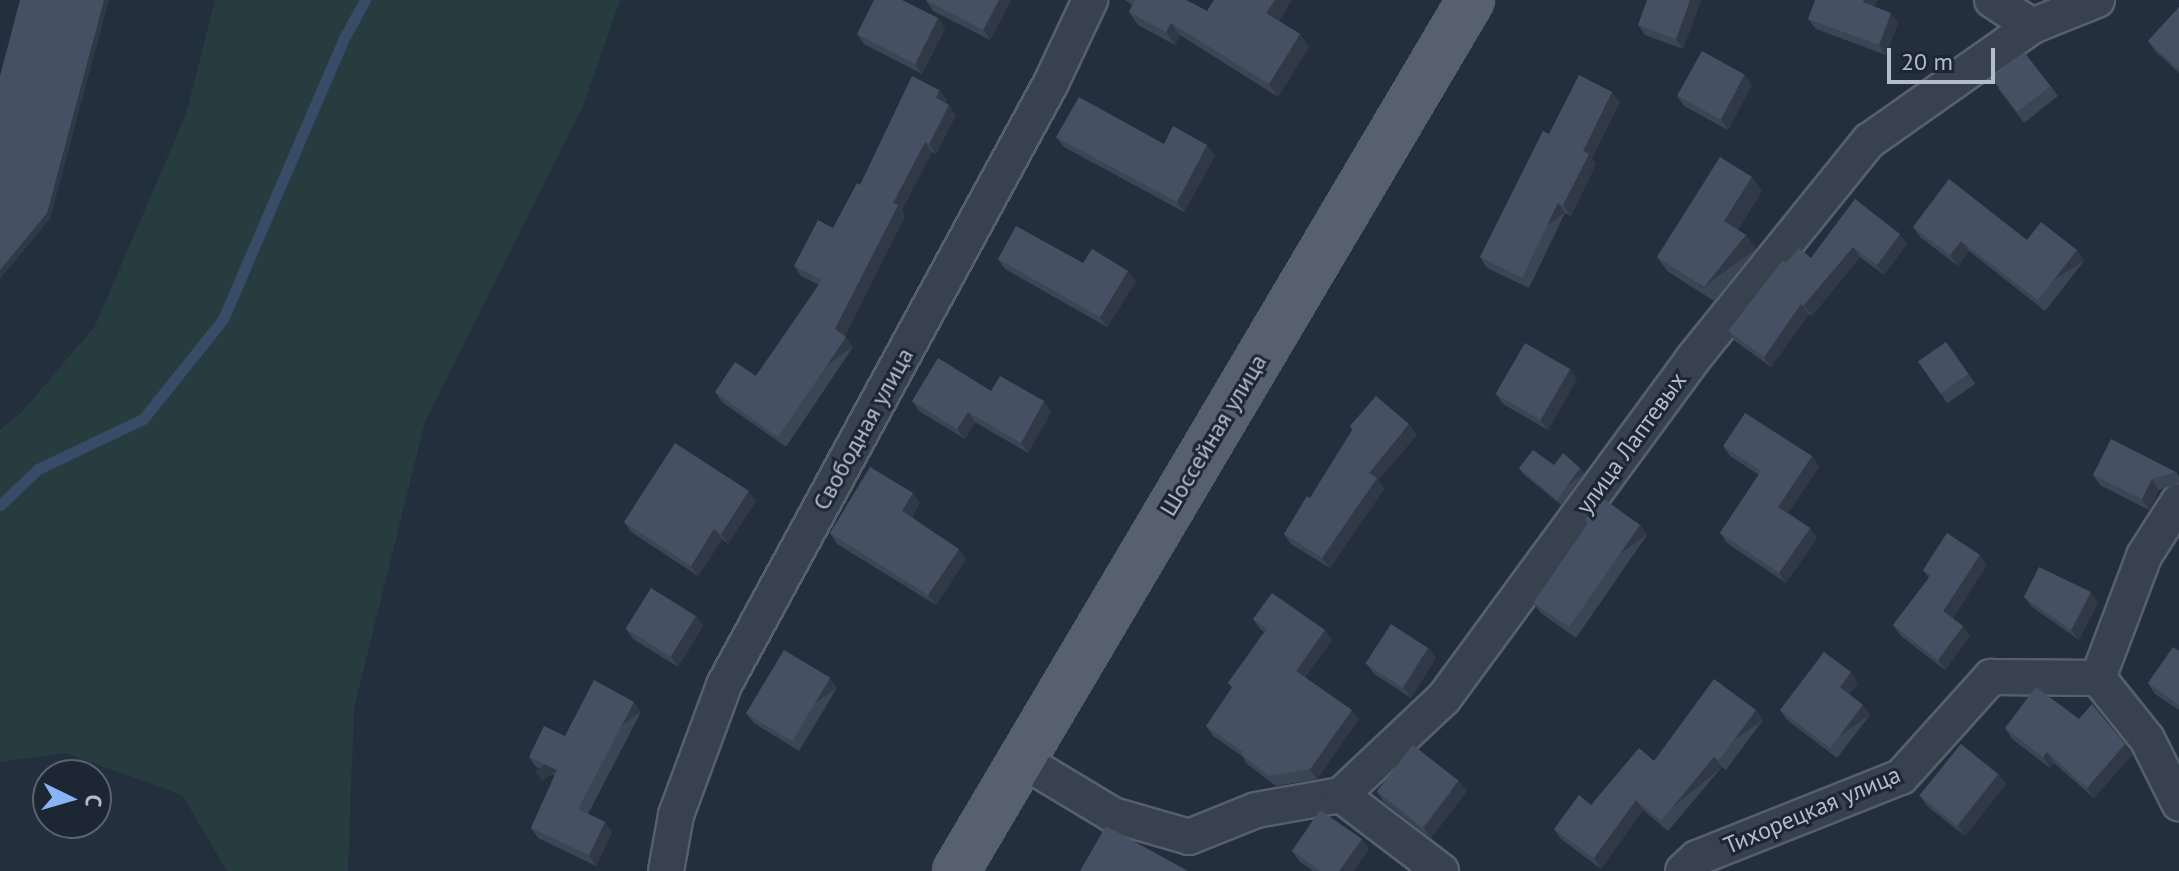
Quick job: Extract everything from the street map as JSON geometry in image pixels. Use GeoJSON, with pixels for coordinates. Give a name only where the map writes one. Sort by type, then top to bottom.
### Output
{"type":"FeatureCollection","features":[{"type":"Feature","properties":{"kind":"main road","name":"Шоссейная улица"},"geometry":{"type":"LineString","coordinates":[[956,871],[1471,0]]}},
{"type":"Feature","properties":{"kind":"street","name":"Свободная улица"},"geometry":{"type":"LineString","coordinates":[[666,871],[676,815],[724,685],[1051,83],[1090,0]]}},
{"type":"Feature","properties":{"kind":"street"},"geometry":{"type":"LineString","coordinates":[[1992,0],[2032,26]]}},
{"type":"Feature","properties":{"kind":"street","name":"улица Лаптевых"},"geometry":{"type":"LineString","coordinates":[[1341,795],[1444,698],[1692,360],[1869,141],[2032,26],[2097,0]]}},
{"type":"Feature","properties":{"kind":"street"},"geometry":{"type":"LineString","coordinates":[[2179,501],[2144,556],[2098,678],[2147,739],[2179,803]]}},
{"type":"Feature","properties":{"kind":"street","name":"Тихорецкая улица"},"geometry":{"type":"LineString","coordinates":[[1683,871],[1697,858],[1901,777],[1991,677],[2098,678]]}},
{"type":"Feature","properties":{"kind":"street"},"geometry":{"type":"LineString","coordinates":[[1020,759],[1113,815],[1189,837],[1256,810],[1341,795],[1441,871]]}},
{"type":"Feature","properties":{"kind":"green space"},"geometry":{"type":"Polygon","coordinates":[[[215,0],[620,0],[583,106],[425,422],[354,708],[348,871],[227,871],[182,795],[112,770],[112,759],[82,759],[65,753],[0,762],[0,430],[23,411],[95,326],[186,114],[215,0]]]}},
{"type":"Feature","properties":{"kind":"building"},"geometry":{"type":"Polygon","coordinates":[[[20,0],[104,0],[47,213],[0,270],[0,76],[20,0]]]}},
{"type":"Feature","properties":{"kind":"building"},"geometry":{"type":"Polygon","coordinates":[[[874,0],[902,0],[938,18],[915,64],[857,34],[874,0]]]}},
{"type":"Feature","properties":{"kind":"building"},"geometry":{"type":"Polygon","coordinates":[[[926,0],[999,0],[983,30],[926,0]]]}},
{"type":"Feature","properties":{"kind":"building"},"geometry":{"type":"Polygon","coordinates":[[[1135,0],[1186,0],[1207,11],[1214,0],[1275,0],[1266,13],[1300,34],[1269,84],[1171,23],[1166,32],[1129,12],[1135,0]]]}},
{"type":"Feature","properties":{"kind":"building"},"geometry":{"type":"Polygon","coordinates":[[[1647,0],[1690,0],[1676,39],[1638,25],[1647,0]]]}},
{"type":"Feature","properties":{"kind":"building"},"geometry":{"type":"Polygon","coordinates":[[[1815,0],[1864,0],[1891,13],[1879,45],[1808,19],[1815,0]]]}},
{"type":"Feature","properties":{"kind":"building"},"geometry":{"type":"Polygon","coordinates":[[[2179,7],[2179,67],[2177,68],[2148,41],[2179,7]]]}},
{"type":"Feature","properties":{"kind":"building"},"geometry":{"type":"Polygon","coordinates":[[[1702,51],[1745,75],[1720,119],[1677,96],[1702,51]]]}},
{"type":"Feature","properties":{"kind":"building"},"geometry":{"type":"Polygon","coordinates":[[[2024,52],[2050,86],[2017,112],[1991,78],[2024,52]]]}},
{"type":"Feature","properties":{"kind":"building"},"geometry":{"type":"Polygon","coordinates":[[[1579,75],[1612,92],[1583,151],[1589,154],[1563,205],[1558,203],[1522,278],[1480,257],[1543,131],[1549,134],[1579,75]]]}},
{"type":"Feature","properties":{"kind":"building"},"geometry":{"type":"Polygon","coordinates":[[[912,76],[939,90],[936,98],[949,105],[929,144],[925,142],[893,203],[898,205],[835,329],[846,337],[778,437],[715,392],[735,362],[756,376],[822,280],[794,266],[818,220],[833,228],[857,183],[860,185],[912,76]]]}},
{"type":"Feature","properties":{"kind":"building"},"geometry":{"type":"Polygon","coordinates":[[[1079,97],[1164,144],[1173,126],[1207,145],[1177,202],[1056,137],[1079,97]]]}},
{"type":"Feature","properties":{"kind":"building"},"geometry":{"type":"Polygon","coordinates":[[[1720,157],[1752,177],[1724,221],[1746,235],[1704,287],[1657,257],[1720,157]]]}},
{"type":"Feature","properties":{"kind":"building"},"geometry":{"type":"Polygon","coordinates":[[[1949,179],[2027,240],[2041,222],[2077,250],[2038,300],[1961,241],[1950,255],[1913,227],[1949,179]]]}},
{"type":"Feature","properties":{"kind":"building"},"geometry":{"type":"Polygon","coordinates":[[[1855,199],[1900,234],[1877,265],[1853,247],[1804,305],[1801,304],[1764,357],[1728,331],[1783,260],[1786,263],[1799,248],[1811,258],[1855,199]]]}},
{"type":"Feature","properties":{"kind":"building"},"geometry":{"type":"Polygon","coordinates":[[[1016,226],[1083,263],[1092,249],[1128,271],[1100,317],[998,259],[1016,226]]]}},
{"type":"Feature","properties":{"kind":"building"},"geometry":{"type":"Polygon","coordinates":[[[1946,342],[1968,374],[1941,393],[1918,362],[1946,342]]]}},
{"type":"Feature","properties":{"kind":"building"},"geometry":{"type":"Polygon","coordinates":[[[1525,343],[1570,369],[1541,420],[1496,394],[1525,343]]]}},
{"type":"Feature","properties":{"kind":"building"},"geometry":{"type":"Polygon","coordinates":[[[938,358],[991,391],[1000,376],[1044,401],[1021,443],[968,412],[957,429],[912,401],[938,358]]]}},
{"type":"Feature","properties":{"kind":"building"},"geometry":{"type":"Polygon","coordinates":[[[1376,396],[1409,424],[1369,473],[1377,478],[1322,558],[1284,534],[1353,429],[1350,426],[1376,396]]]}},
{"type":"Feature","properties":{"kind":"building"},"geometry":{"type":"Polygon","coordinates":[[[1745,413],[1812,456],[1778,507],[1810,528],[1779,573],[1720,533],[1761,471],[1723,446],[1745,413]]]}},
{"type":"Feature","properties":{"kind":"building"},"geometry":{"type":"Polygon","coordinates":[[[2111,439],[2176,472],[2152,479],[2142,499],[2093,475],[2111,439]]]}},
{"type":"Feature","properties":{"kind":"building"},"geometry":{"type":"Polygon","coordinates":[[[675,443],[749,491],[721,534],[714,529],[691,566],[624,522],[675,443]]]}},
{"type":"Feature","properties":{"kind":"building"},"geometry":{"type":"Polygon","coordinates":[[[1533,450],[1554,465],[1563,453],[1580,468],[1557,500],[1519,468],[1533,450]]]}},
{"type":"Feature","properties":{"kind":"building"},"geometry":{"type":"Polygon","coordinates":[[[870,467],[913,493],[902,511],[959,549],[928,595],[830,533],[870,467]]]}},
{"type":"Feature","properties":{"kind":"building"},"geometry":{"type":"Polygon","coordinates":[[[1601,497],[1640,525],[1569,627],[1533,603],[1588,523],[1585,520],[1601,497]]]}},
{"type":"Feature","properties":{"kind":"building"},"geometry":{"type":"Polygon","coordinates":[[[1947,533],[1980,555],[1943,611],[1963,626],[1938,660],[1893,625],[1931,575],[1923,570],[1947,533]]]}},
{"type":"Feature","properties":{"kind":"building"},"geometry":{"type":"Polygon","coordinates":[[[2039,567],[2091,592],[2071,630],[2024,597],[2039,567]]]}},
{"type":"Feature","properties":{"kind":"building"},"geometry":{"type":"Polygon","coordinates":[[[651,588],[696,616],[671,657],[626,629],[651,588]]]}},
{"type":"Feature","properties":{"kind":"building"},"geometry":{"type":"Polygon","coordinates":[[[1272,593],[1325,630],[1296,671],[1352,710],[1310,769],[1269,776],[1241,754],[1243,752],[1206,726],[1233,686],[1228,683],[1267,629],[1253,619],[1272,593]]]}},
{"type":"Feature","properties":{"kind":"building"},"geometry":{"type":"Polygon","coordinates":[[[1391,624],[1428,648],[1402,687],[1365,663],[1391,624]]]}},
{"type":"Feature","properties":{"kind":"building"},"geometry":{"type":"Polygon","coordinates":[[[2173,647],[2179,651],[2179,705],[2148,683],[2173,647]]]}},
{"type":"Feature","properties":{"kind":"building"},"geometry":{"type":"Polygon","coordinates":[[[784,650],[830,678],[792,741],[746,713],[784,650]]]}},
{"type":"Feature","properties":{"kind":"building"},"geometry":{"type":"Polygon","coordinates":[[[1824,652],[1851,672],[1840,687],[1863,705],[1830,748],[1780,710],[1824,652]]]}},
{"type":"Feature","properties":{"kind":"building"},"geometry":{"type":"Polygon","coordinates":[[[1714,679],[1756,710],[1719,760],[1714,757],[1661,821],[1636,800],[1594,858],[1554,829],[1579,795],[1591,805],[1639,748],[1654,761],[1714,679]]]}},
{"type":"Feature","properties":{"kind":"building"},"geometry":{"type":"Polygon","coordinates":[[[594,680],[634,702],[578,809],[605,822],[589,855],[531,828],[557,770],[529,757],[544,726],[565,736],[594,680]]]}},
{"type":"Feature","properties":{"kind":"building"},"geometry":{"type":"Polygon","coordinates":[[[2036,687],[2079,719],[2092,704],[2125,744],[2087,788],[2047,752],[2043,757],[2005,728],[2036,687]]]}},
{"type":"Feature","properties":{"kind":"building"},"geometry":{"type":"Polygon","coordinates":[[[1961,744],[1998,774],[1957,825],[1919,795],[1961,744]]]}},
{"type":"Feature","properties":{"kind":"building"},"geometry":{"type":"Polygon","coordinates":[[[1413,745],[1459,781],[1422,827],[1377,791],[1413,745]]]}},
{"type":"Feature","properties":{"kind":"building"},"geometry":{"type":"Polygon","coordinates":[[[1320,810],[1362,839],[1339,871],[1321,871],[1292,851],[1320,810]]]}},
{"type":"Feature","properties":{"kind":"building"},"geometry":{"type":"Polygon","coordinates":[[[1106,826],[1188,871],[1080,871],[1106,826]]]}},
{"type":"Feature","properties":{"kind":"waterway"},"geometry":{"type":"LineString","coordinates":[[0,505],[38,469],[143,419],[223,319],[343,40],[365,0]]}}]}
